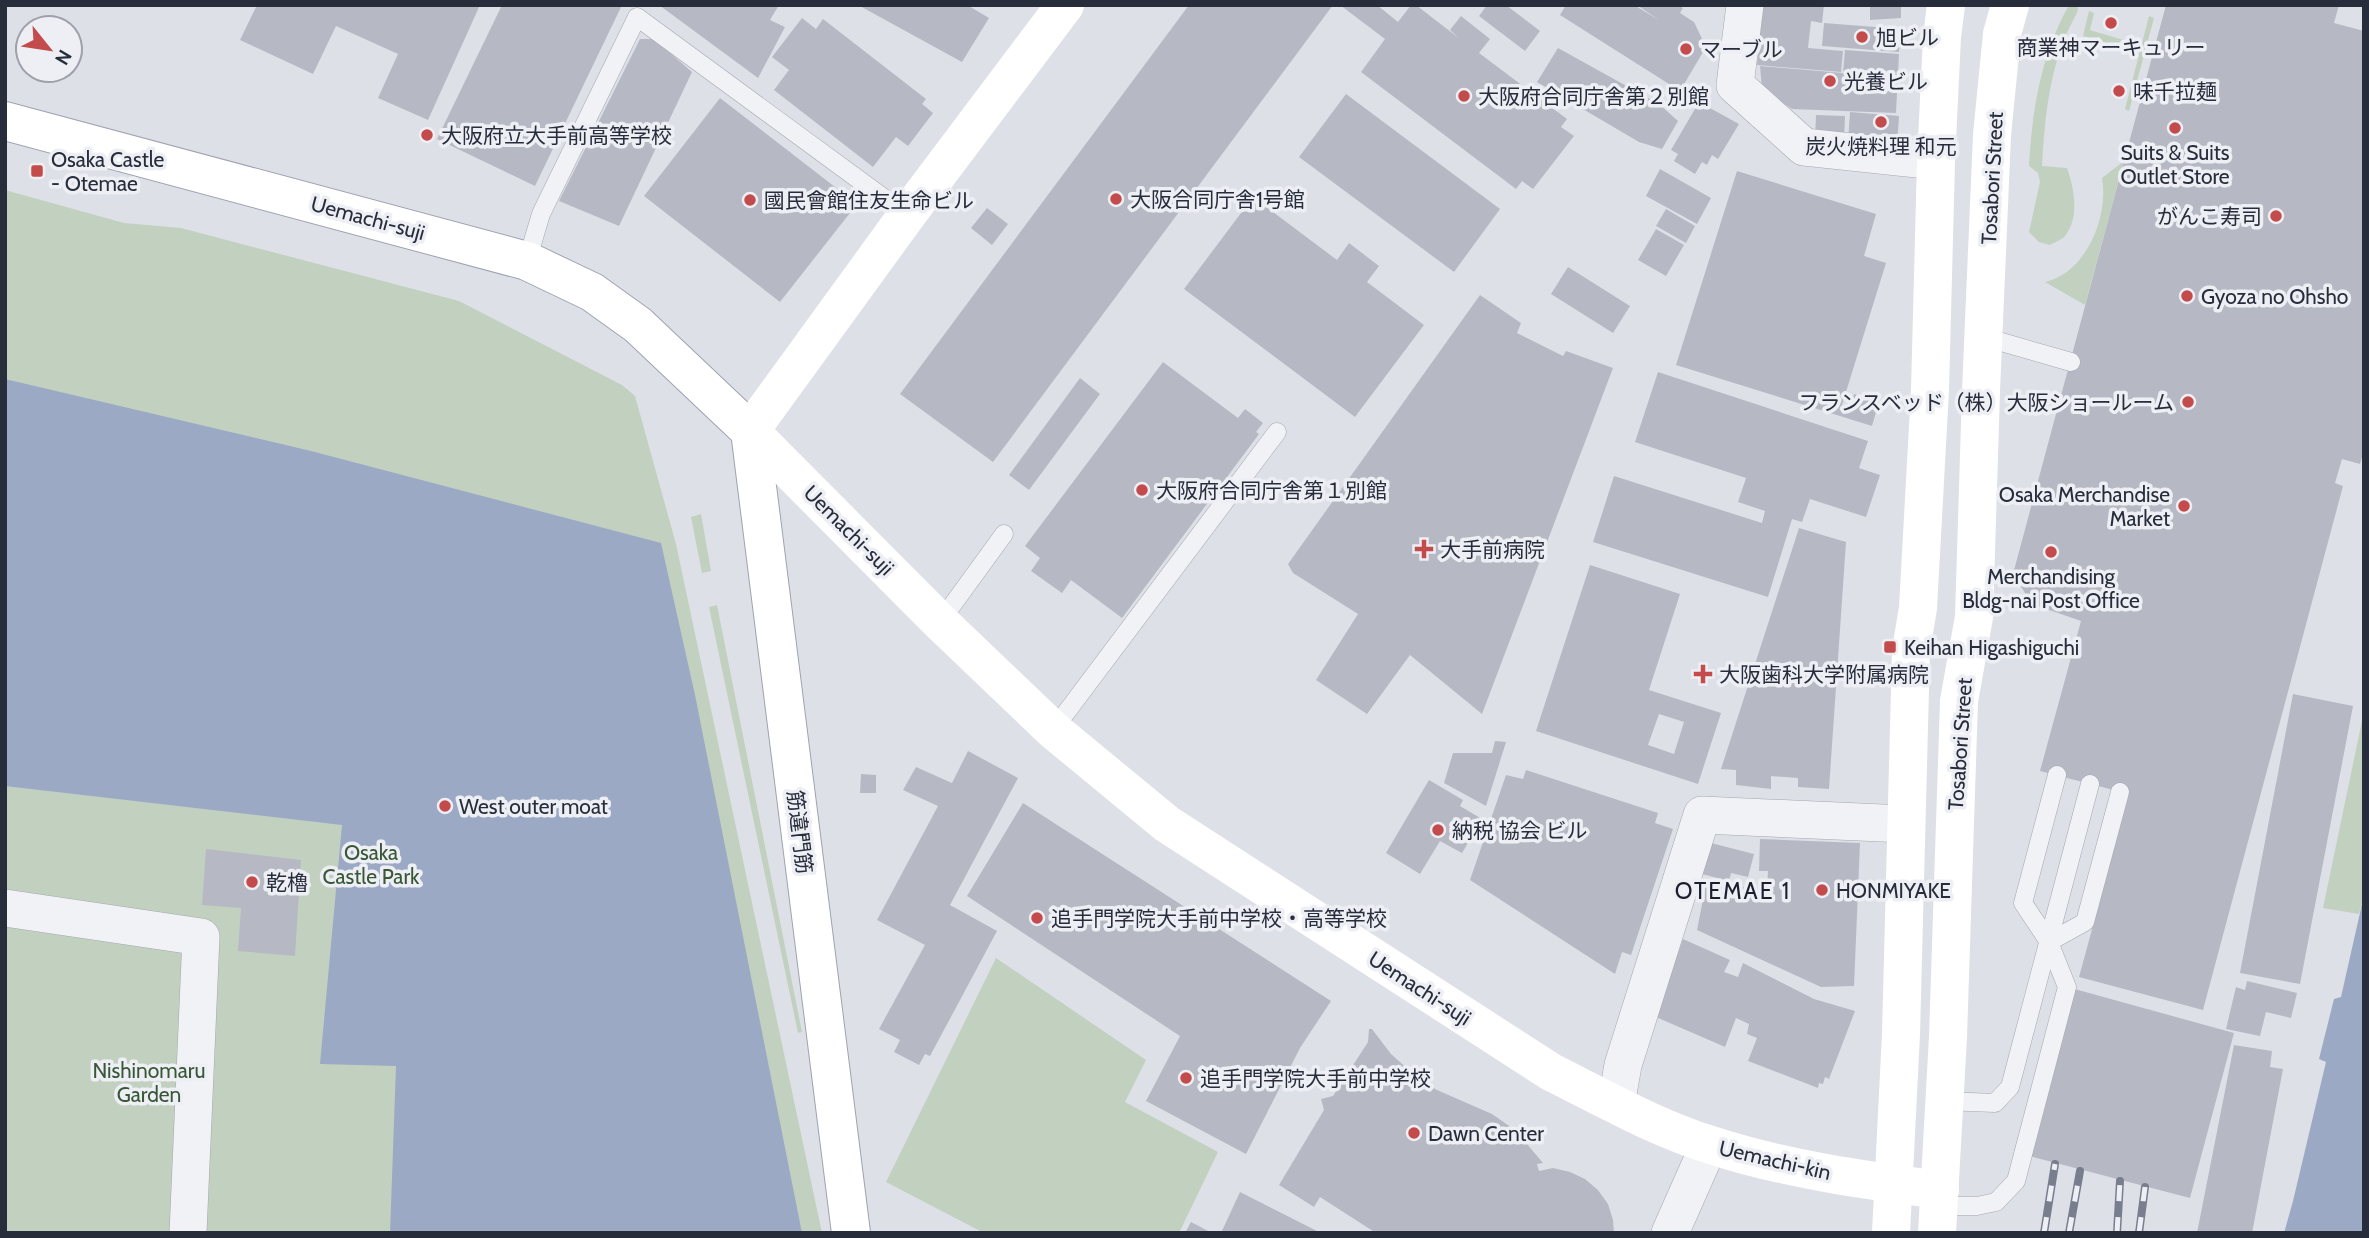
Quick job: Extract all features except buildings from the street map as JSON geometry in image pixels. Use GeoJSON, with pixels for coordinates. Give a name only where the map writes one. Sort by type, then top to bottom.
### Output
{"type":"FeatureCollection","features":[{"type":"Feature","properties":{"kind":"main road"},"geometry":{"type":"LineString","coordinates":[[750,431],[907,215],[1065,5]]}},
{"type":"Feature","properties":{"kind":"main road"},"geometry":{"type":"LineString","coordinates":[[1891,1233],[1900,1034],[1911,650],[1918,608],[1930,390],[1941,37],[1946,5]]}},
{"type":"Feature","properties":{"kind":"main road","name":"Tosabori Street"},"geometry":{"type":"LineString","coordinates":[[1939,1209],[1959,701],[1974,617],[1980,391],[1992,135],[2002,34],[2010,5]]}},
{"type":"Feature","properties":{"kind":"main road","name":"Uemachi-suji"},"geometry":{"type":"LineString","coordinates":[[5,121],[527,261],[592,292],[638,325],[750,431],[940,622],[1053,730],[1167,824],[1551,1072],[1616,1105]]}},
{"type":"Feature","properties":{"kind":"main road","name":"筋違門筋"},"geometry":{"type":"LineString","coordinates":[[750,431],[851,1233]]}},
{"type":"Feature","properties":{"kind":"main road","name":"Uemachi-kin"},"geometry":{"type":"LineString","coordinates":[[1616,1105],[1709,1145],[1762,1160],[1894,1184],[1939,1209]]}},
{"type":"Feature","properties":{"kind":"street"},"geometry":{"type":"LineString","coordinates":[[1745,5],[1735,85],[1804,147],[1936,161]]}},
{"type":"Feature","properties":{"kind":"street"},"geometry":{"type":"LineString","coordinates":[[1616,1105],[1626,1054],[1702,815],[1905,824]]}},
{"type":"Feature","properties":{"kind":"street"},"geometry":{"type":"LineString","coordinates":[[5,908],[201,937],[188,1233]]}},
{"type":"Feature","properties":{"kind":"street"},"geometry":{"type":"LineString","coordinates":[[1670,1233],[1709,1145]]}},
{"type":"Feature","properties":{"kind":"lane"},"geometry":{"type":"LineString","coordinates":[[527,261],[541,214],[637,17],[907,215]]}},
{"type":"Feature","properties":{"kind":"lane"},"geometry":{"type":"LineString","coordinates":[[1984,337],[2071,362]]}},
{"type":"Feature","properties":{"kind":"lane"},"geometry":{"type":"LineString","coordinates":[[1053,730],[1277,432]]}},
{"type":"Feature","properties":{"kind":"lane"},"geometry":{"type":"LineString","coordinates":[[940,622],[1004,534]]}},
{"type":"Feature","properties":{"kind":"lane"},"geometry":{"type":"LineString","coordinates":[[1939,1209],[1996,1202],[2015,1181],[2067,987],[2049,942],[2023,903],[2057,775]]}},
{"type":"Feature","properties":{"kind":"lane"},"geometry":{"type":"LineString","coordinates":[[1945,1101],[1994,1103],[2010,1087],[2090,784]]}},
{"type":"Feature","properties":{"kind":"lane"},"geometry":{"type":"LineString","coordinates":[[2049,942],[2085,922],[2120,792]]}},
{"type":"Feature","properties":{"kind":"green space"},"geometry":{"type":"Polygon","coordinates":[[[2069,5],[2077,5],[2078,10],[2064,40],[2053,74],[2042,166],[2067,168],[2072,184],[2074,211],[2073,220],[2065,236],[2050,245],[2039,242],[2029,232],[2040,182],[2038,173],[2029,166],[2030,145],[2045,63],[2051,43],[2069,5]]]}},
{"type":"Feature","properties":{"kind":"green space"},"geometry":{"type":"Polygon","coordinates":[[[2089,11],[2094,13],[2090,30],[2140,45],[2138,52],[2083,36],[2089,11]]]}},
{"type":"Feature","properties":{"kind":"green space"},"geometry":{"type":"Polygon","coordinates":[[[2149,16],[2154,18],[2129,111],[2125,109],[2149,16]]]}},
{"type":"Feature","properties":{"kind":"green space"},"geometry":{"type":"Polygon","coordinates":[[[2124,161],[2085,305],[2045,282],[2060,277],[2083,255],[2098,226],[2102,209],[2102,178],[2124,161]]]}},
{"type":"Feature","properties":{"kind":"green space","name":"Osaka Castle Park"},"geometry":{"type":"Polygon","coordinates":[[[5,190],[124,223],[181,228],[459,301],[622,385],[635,396],[676,544],[822,1233],[5,1233],[5,190]]]}},
{"type":"Feature","properties":{"kind":"green space"},"geometry":{"type":"Polygon","coordinates":[[[701,514],[711,571],[702,573],[691,517],[701,514]]]}},
{"type":"Feature","properties":{"kind":"green space"},"geometry":{"type":"Polygon","coordinates":[[[717,605],[802,1032],[798,1033],[709,607],[717,605]]]}},
{"type":"Feature","properties":{"kind":"green space"},"geometry":{"type":"Polygon","coordinates":[[[2364,711],[2364,895],[2359,914],[2323,908],[2364,711]]]}},
{"type":"Feature","properties":{"kind":"green space"},"geometry":{"type":"Polygon","coordinates":[[[996,958],[1146,1060],[1125,1102],[1218,1152],[1179,1233],[984,1233],[886,1182],[996,958]]]}},
{"type":"Feature","properties":{"kind":"water","name":"West outer moat"},"geometry":{"type":"Polygon","coordinates":[[[5,379],[311,451],[661,543],[695,695],[802,1233],[390,1233],[396,1066],[320,1064],[342,825],[5,786],[5,379]]]}},
{"type":"Feature","properties":{"kind":"water"},"geometry":{"type":"Polygon","coordinates":[[[2364,895],[2364,1233],[2284,1233],[2326,1062],[2319,1059],[2334,999],[2341,997],[2364,895]]]}},
{"type":"Feature","properties":{"kind":"railway"},"geometry":{"type":"LineString","coordinates":[[2044,1233],[2055,1164]]}},
{"type":"Feature","properties":{"kind":"railway"},"geometry":{"type":"LineString","coordinates":[[2069,1233],[2080,1171]]}},
{"type":"Feature","properties":{"kind":"railway"},"geometry":{"type":"LineString","coordinates":[[2117,1233],[2120,1181]]}},
{"type":"Feature","properties":{"kind":"railway"},"geometry":{"type":"LineString","coordinates":[[2139,1233],[2145,1187]]}},
{"type":"Feature","properties":{"kind":"place","name":"商業神マーキュリー"},"geometry":{"type":"Point","coordinates":[2111,23]}},
{"type":"Feature","properties":{"kind":"place","name":"旭ビル"},"geometry":{"type":"Point","coordinates":[1862,37]}},
{"type":"Feature","properties":{"kind":"place","name":"マーブル"},"geometry":{"type":"Point","coordinates":[1686,49]}},
{"type":"Feature","properties":{"kind":"place","name":"光養ビル"},"geometry":{"type":"Point","coordinates":[1830,81]}},
{"type":"Feature","properties":{"kind":"place","name":"味千拉麺"},"geometry":{"type":"Point","coordinates":[2119,91]}},
{"type":"Feature","properties":{"kind":"place","name":"大阪府合同庁舎第２別館"},"geometry":{"type":"Point","coordinates":[1464,96]}},
{"type":"Feature","properties":{"kind":"place","name":"炭火焼料理 和元"},"geometry":{"type":"Point","coordinates":[1881,122]}},
{"type":"Feature","properties":{"kind":"place","name":"Suits & Suits Outlet Store"},"geometry":{"type":"Point","coordinates":[2175,128]}},
{"type":"Feature","properties":{"kind":"place","name":"大阪府立大手前高等学校"},"geometry":{"type":"Point","coordinates":[427,135]}},
{"type":"Feature","properties":{"kind":"place","name":"Osaka Castle - Otemae"},"geometry":{"type":"Point","coordinates":[37,171]}},
{"type":"Feature","properties":{"kind":"place","name":"大阪合同庁舎1号館"},"geometry":{"type":"Point","coordinates":[1116,199]}},
{"type":"Feature","properties":{"kind":"place","name":"國民會館住友生命ビル"},"geometry":{"type":"Point","coordinates":[750,200]}},
{"type":"Feature","properties":{"kind":"place","name":"がんこ寿司"},"geometry":{"type":"Point","coordinates":[2276,216]}},
{"type":"Feature","properties":{"kind":"place","name":"Gyoza no Ohsho"},"geometry":{"type":"Point","coordinates":[2187,296]}},
{"type":"Feature","properties":{"kind":"place","name":"フランスベッド（株）大阪ショールーム"},"geometry":{"type":"Point","coordinates":[2188,402]}},
{"type":"Feature","properties":{"kind":"place","name":"大阪府合同庁舎第１別館"},"geometry":{"type":"Point","coordinates":[1142,490]}},
{"type":"Feature","properties":{"kind":"place","name":"Osaka Merchandise Market"},"geometry":{"type":"Point","coordinates":[2184,506]}},
{"type":"Feature","properties":{"kind":"place","name":"大手前病院"},"geometry":{"type":"Point","coordinates":[1424,549]}},
{"type":"Feature","properties":{"kind":"place","name":"Merchandising Bldg-nai Post Office"},"geometry":{"type":"Point","coordinates":[2051,552]}},
{"type":"Feature","properties":{"kind":"place","name":"Keihan Higashiguchi"},"geometry":{"type":"Point","coordinates":[1890,647]}},
{"type":"Feature","properties":{"kind":"place","name":"大阪歯科大学附属病院"},"geometry":{"type":"Point","coordinates":[1703,674]}},
{"type":"Feature","properties":{"kind":"place","name":"West outer moat"},"geometry":{"type":"Point","coordinates":[445,806]}},
{"type":"Feature","properties":{"kind":"place","name":"納税 協会 ビル"},"geometry":{"type":"Point","coordinates":[1438,830]}},
{"type":"Feature","properties":{"kind":"place","name":"乾櫓"},"geometry":{"type":"Point","coordinates":[252,882]}},
{"type":"Feature","properties":{"kind":"place","name":"HONMIYAKE"},"geometry":{"type":"Point","coordinates":[1822,890]}},
{"type":"Feature","properties":{"kind":"place","name":"追手門学院大手前中学校・高等学校"},"geometry":{"type":"Point","coordinates":[1037,918]}},
{"type":"Feature","properties":{"kind":"place","name":"追手門学院大手前中学校"},"geometry":{"type":"Point","coordinates":[1186,1078]}},
{"type":"Feature","properties":{"kind":"place","name":"Dawn Center"},"geometry":{"type":"Point","coordinates":[1414,1133]}},
{"type":"Feature","properties":{"kind":"district","name":"OTEMAE 1"},"geometry":{"type":"Point","coordinates":[1733,891]}},
{"type":"Feature","properties":{"kind":"park label","name":"Nishinomaru Garden"},"geometry":{"type":"Point","coordinates":[149,1082]}}]}
